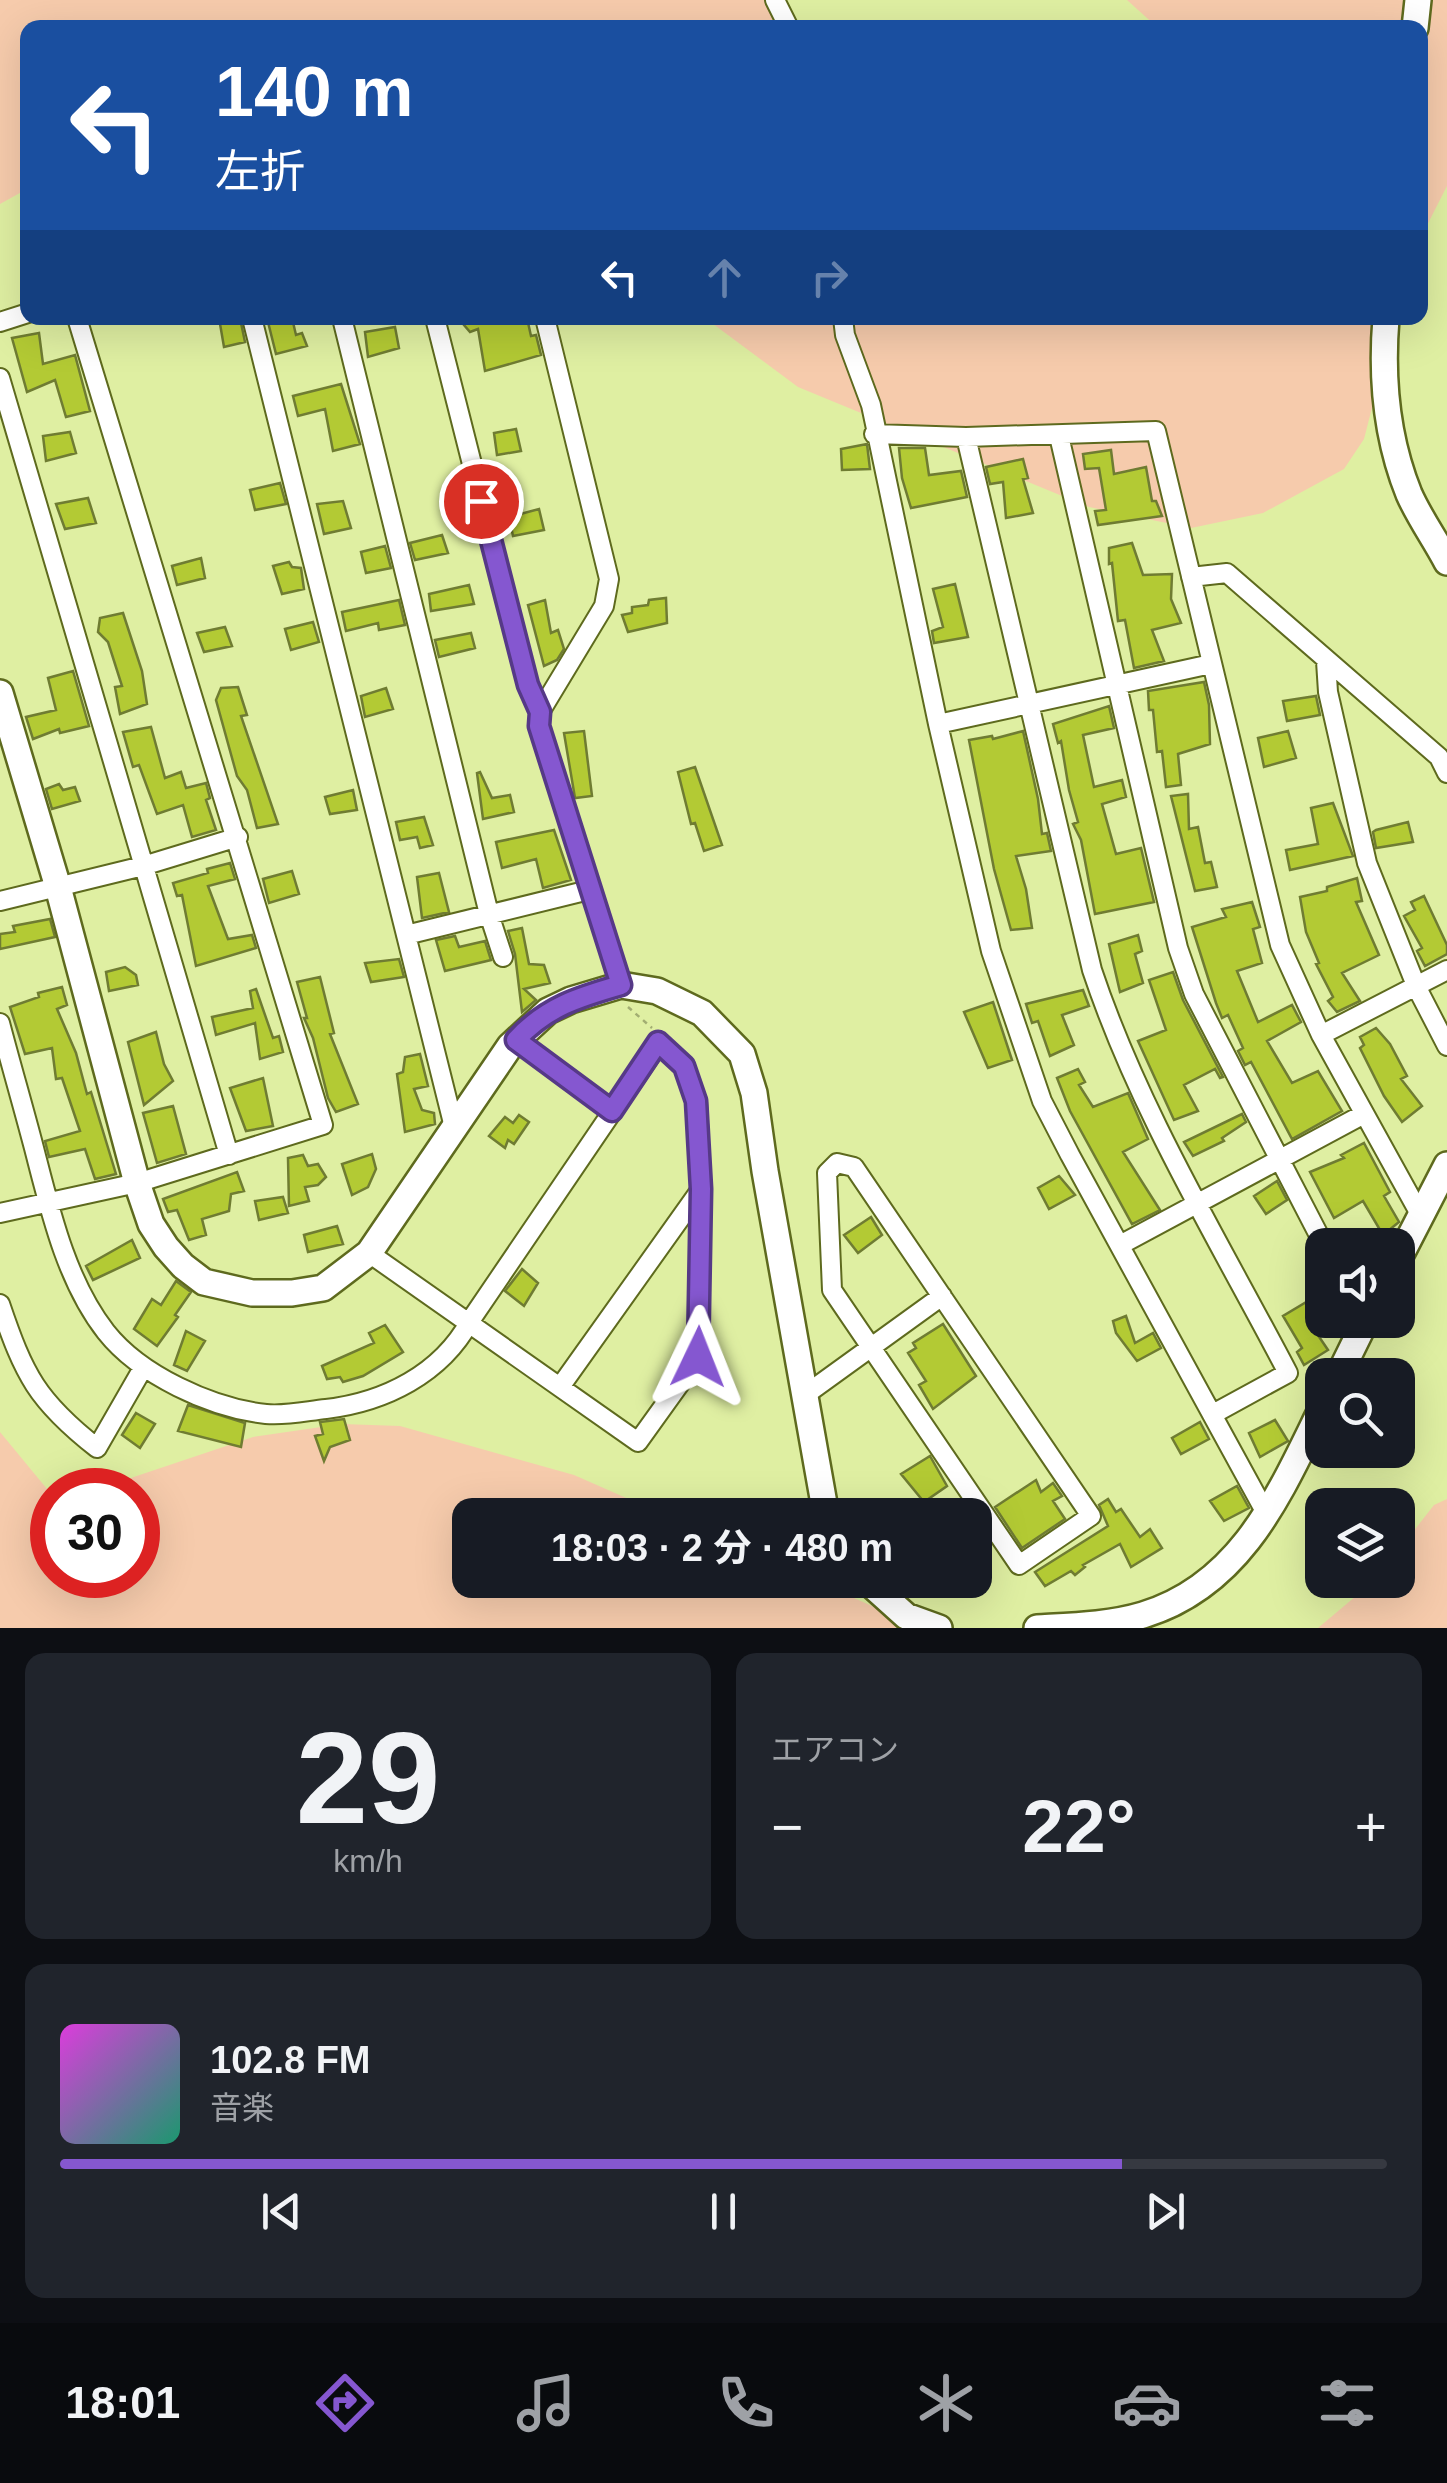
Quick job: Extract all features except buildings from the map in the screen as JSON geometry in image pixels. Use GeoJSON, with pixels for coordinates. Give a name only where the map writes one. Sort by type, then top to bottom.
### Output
{"type":"FeatureCollection","features":[{"type":"Feature","properties":{"kind":"street"},"geometry":{"type":"LineString","coordinates":[[0,1212],[136,1183],[322,1125],[238,837],[79,325]]}},
{"type":"Feature","properties":{"kind":"street"},"geometry":{"type":"LineString","coordinates":[[254,325],[454,1127]]}},
{"type":"Feature","properties":{"kind":"street"},"geometry":{"type":"LineString","coordinates":[[344,325],[489,914],[503,957]]}},
{"type":"Feature","properties":{"kind":"street"},"geometry":{"type":"LineString","coordinates":[[437,325],[528,685],[540,712]]}},
{"type":"Feature","properties":{"kind":"street"},"geometry":{"type":"LineString","coordinates":[[547,325],[610,579],[604,606],[540,712],[539,726],[614,987]]}},
{"type":"Feature","properties":{"kind":"street"},"geometry":{"type":"LineString","coordinates":[[844,325],[871,404],[874,434],[938,724],[992,951],[1016,1029],[1042,1101],[1266,1515]]}},
{"type":"Feature","properties":{"kind":"street"},"geometry":{"type":"LineString","coordinates":[[1385,325],[1382,362],[1390,437],[1410,496],[1447,562]]}},
{"type":"Feature","properties":{"kind":"street"},"geometry":{"type":"LineString","coordinates":[[0,378],[229,1155]]}},
{"type":"Feature","properties":{"kind":"street"},"geometry":{"type":"LineString","coordinates":[[874,434],[966,437],[1156,431],[1280,945],[1321,1035],[1421,1216]]}},
{"type":"Feature","properties":{"kind":"street"},"geometry":{"type":"LineString","coordinates":[[1059,436],[1178,948],[1194,994],[1315,1228]]}},
{"type":"Feature","properties":{"kind":"street"},"geometry":{"type":"LineString","coordinates":[[966,437],[1092,970],[1108,1018],[1130,1073],[1288,1373],[1213,1414]]}},
{"type":"Feature","properties":{"kind":"street"},"geometry":{"type":"LineString","coordinates":[[1191,577],[1227,573],[1439,757],[1447,773]]}},
{"type":"Feature","properties":{"kind":"street"},"geometry":{"type":"LineString","coordinates":[[1326,661],[1328,692],[1366,864],[1416,988],[1447,1046]]}},
{"type":"Feature","properties":{"kind":"street"},"geometry":{"type":"LineString","coordinates":[[938,724],[1211,664]]}},
{"type":"Feature","properties":{"kind":"street"},"geometry":{"type":"LineString","coordinates":[[0,694],[58,887],[136,1183],[151,1224],[183,1266],[204,1282],[252,1293],[292,1294],[323,1288],[370,1253],[516,1040],[548,1011],[614,987],[657,991],[702,1013],[742,1054],[754,1093],[823,1498]]}},
{"type":"Feature","properties":{"kind":"street"},"geometry":{"type":"LineString","coordinates":[[0,900],[144,866],[238,837]]}},
{"type":"Feature","properties":{"kind":"street"},"geometry":{"type":"LineString","coordinates":[[406,935],[588,890]]}},
{"type":"Feature","properties":{"kind":"street"},"geometry":{"type":"LineString","coordinates":[[1321,1035],[1447,970]]}},
{"type":"Feature","properties":{"kind":"street"},"geometry":{"type":"LineString","coordinates":[[0,1023],[47,1200],[81,1290],[106,1332],[143,1368],[188,1392],[263,1414],[342,1407],[404,1388],[461,1338],[470,1321],[658,1042],[684,1066],[696,1101],[701,1189],[698,1357],[638,1442],[470,1321],[370,1253]]}},
{"type":"Feature","properties":{"kind":"street"},"geometry":{"type":"LineString","coordinates":[[516,1040],[612,1111]]}},
{"type":"Feature","properties":{"kind":"street"},"geometry":{"type":"LineString","coordinates":[[1120,1245],[1364,1114]]}},
{"type":"Feature","properties":{"kind":"street"},"geometry":{"type":"LineString","coordinates":[[836,1164],[854,1167],[1091,1516],[1019,1566],[871,1347],[832,1290],[827,1173],[836,1164]]}},
{"type":"Feature","properties":{"kind":"street"},"geometry":{"type":"LineString","coordinates":[[1415,1228],[1447,1164]]}},
{"type":"Feature","properties":{"kind":"street"},"geometry":{"type":"LineString","coordinates":[[560,1387],[701,1189]]}},
{"type":"Feature","properties":{"kind":"street"},"geometry":{"type":"LineString","coordinates":[[804,1394],[942,1296]]}},
{"type":"Feature","properties":{"kind":"street"},"geometry":{"type":"LineString","coordinates":[[0,1304],[32,1385],[68,1425],[98,1448],[143,1368]]}},
{"type":"Feature","properties":{"kind":"street"},"geometry":{"type":"LineString","coordinates":[[1036,1628],[1140,1616],[1175,1602],[1224,1567],[1250,1541],[1305,1440]]}},
{"type":"Feature","properties":{"kind":"street"},"geometry":{"type":"LineString","coordinates":[[886,1598],[906,1616],[939,1628]]}},
{"type":"Feature","properties":{"kind":"path"},"geometry":{"type":"LineString","coordinates":[[614,987],[656,1032],[658,1042]]}},
{"type":"Feature","properties":{"kind":"shaded area"},"geometry":{"type":"Polygon","coordinates":[[[0,0],[786,0],[791,20],[20,20],[20,193],[0,204],[0,0]]]}},
{"type":"Feature","properties":{"kind":"shaded area"},"geometry":{"type":"Polygon","coordinates":[[[1127,0],[1447,0],[1447,186],[1428,223],[1428,20],[1149,20],[1127,0]]]}},
{"type":"Feature","properties":{"kind":"shaded area"},"geometry":{"type":"Polygon","coordinates":[[[714,325],[1393,325],[1364,439],[1344,469],[1263,513],[1191,528],[1089,507],[798,387],[714,325]]]}},
{"type":"Feature","properties":{"kind":"shaded area"},"geometry":{"type":"Polygon","coordinates":[[[342,1424],[400,1426],[574,1475],[626,1498],[452,1498],[452,1598],[854,1598],[922,1628],[0,1628],[0,1432],[30,1468],[30,1598],[160,1598],[160,1468],[253,1437],[342,1424]]]}},
{"type":"Feature","properties":{"kind":"shaded area"},"geometry":{"type":"Polygon","coordinates":[[[1447,1499],[1447,1628],[1318,1628],[1354,1598],[1415,1598],[1415,1529],[1434,1505],[1447,1499]]]}},
{"type":"Feature","properties":{"kind":"route"},"geometry":{"type":"LineString","coordinates":[[481,501],[528,685],[540,712],[539,726],[621,985],[548,1011],[516,1040],[612,1111],[658,1042],[684,1066],[696,1101],[701,1189],[698,1357]]}}]}
